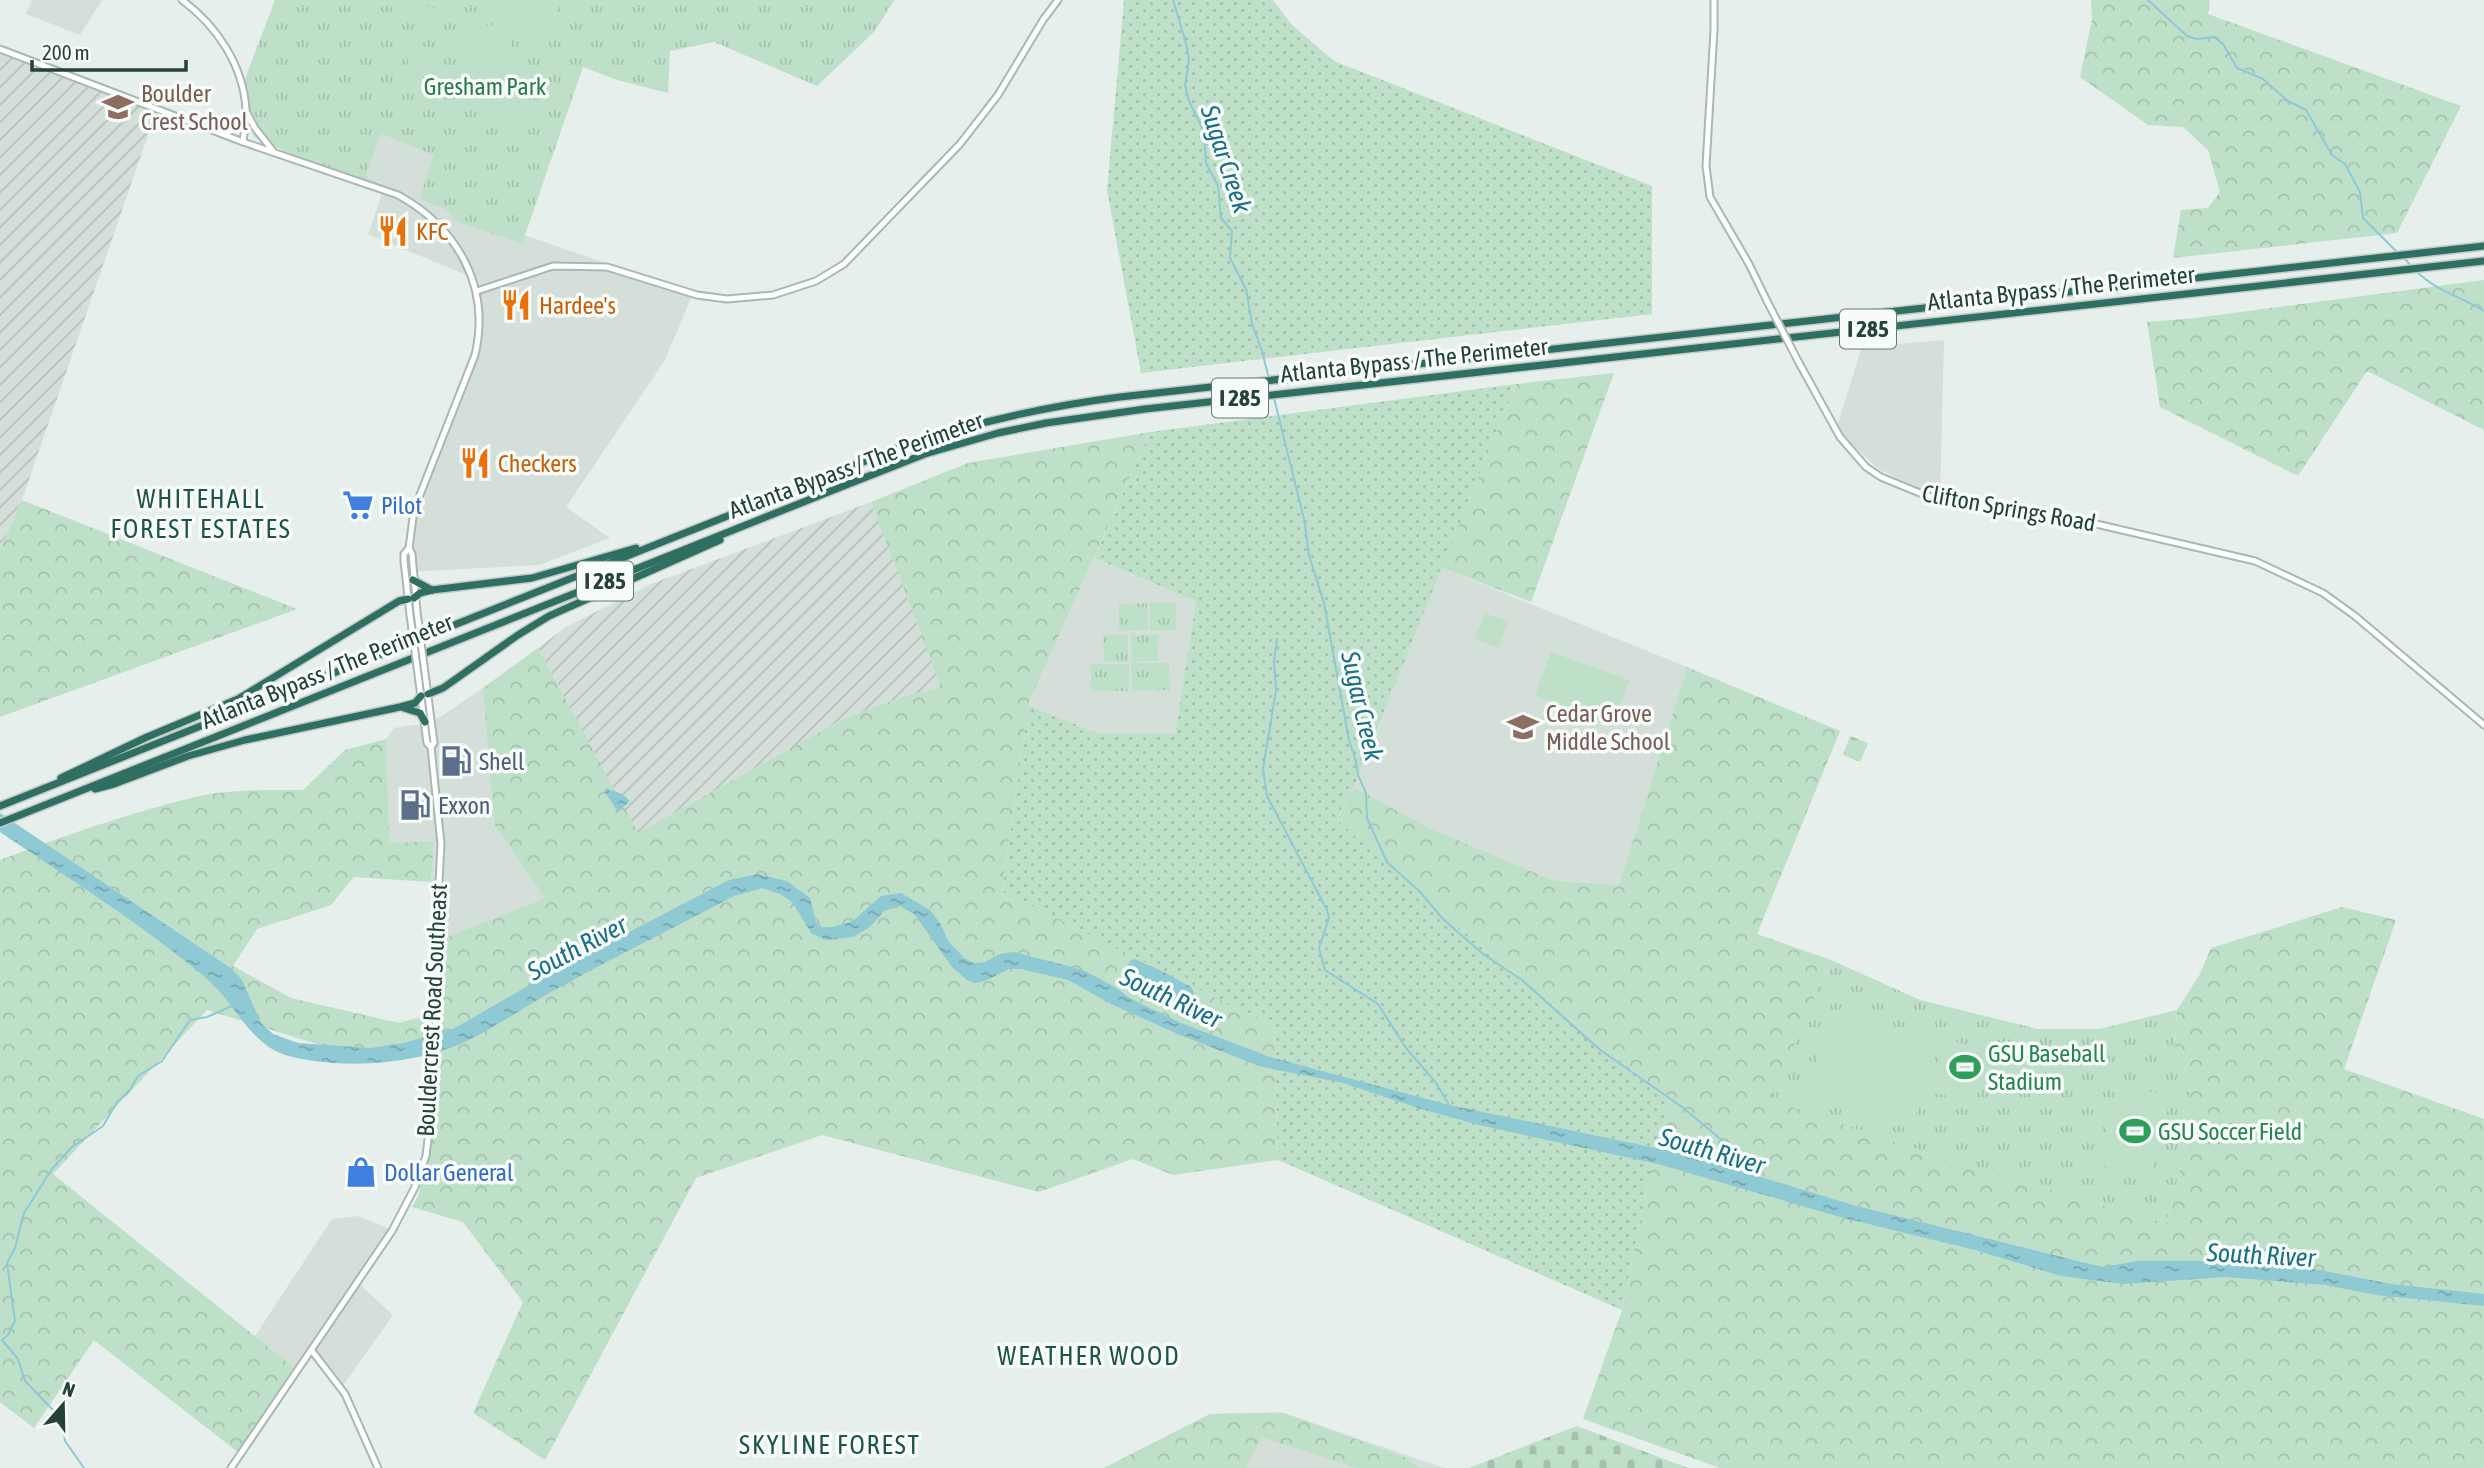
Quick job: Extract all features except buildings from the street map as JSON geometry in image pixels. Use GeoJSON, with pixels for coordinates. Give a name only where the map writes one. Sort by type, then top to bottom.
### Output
{"type":"FeatureCollection","features":[{"type":"Feature","properties":{"kind":"highway","name":"Atlanta Bypass / The Perimeter"},"geometry":{"type":"LineString","coordinates":[[2,806],[893,450],[947,432],[1053,406],[2484,246]]}},
{"type":"Feature","properties":{"kind":"highway","name":"Atlanta Bypass / The Perimeter"},"geometry":{"type":"LineString","coordinates":[[0,823],[905,462],[964,442],[1046,423],[1145,409],[2484,261]]}},
{"type":"Feature","properties":{"kind":"highway"},"geometry":{"type":"LineString","coordinates":[[77,793],[114,784],[188,756],[245,740],[415,703],[424,695],[443,688],[549,616],[687,556],[766,517]]}},
{"type":"Feature","properties":{"kind":"highway"},"geometry":{"type":"LineString","coordinates":[[2,806],[147,737],[239,699],[399,601],[432,590],[531,578],[674,537]]}},
{"type":"Feature","properties":{"kind":"highway"},"geometry":{"type":"LineString","coordinates":[[412,580],[432,590]]}},
{"type":"Feature","properties":{"kind":"highway"},"geometry":{"type":"LineString","coordinates":[[400,707],[415,711],[425,722]]}},
{"type":"Feature","properties":{"kind":"street"},"geometry":{"type":"LineString","coordinates":[[182,0],[219,35],[236,67],[246,110],[255,128],[276,153]]}},
{"type":"Feature","properties":{"kind":"street"},"geometry":{"type":"LineString","coordinates":[[477,291],[562,265],[607,267],[697,295],[727,299],[757,298],[788,292],[830,273],[844,264],[960,144],[998,95],[1058,0]]}},
{"type":"Feature","properties":{"kind":"street","name":"Clifton Springs Road"},"geometry":{"type":"LineString","coordinates":[[1714,0],[1706,166],[1710,197],[1749,264],[1840,437],[1866,467],[1881,477],[1927,496],[2062,516],[2255,561],[2323,593],[2355,616],[2484,725]]}},
{"type":"Feature","properties":{"kind":"street","name":"Bouldercrest Road Southeast"},"geometry":{"type":"LineString","coordinates":[[0,49],[243,142],[398,195],[415,205],[438,225],[456,247],[477,291],[480,323],[475,355],[414,510],[409,548],[404,554],[411,598],[417,612],[427,743],[431,747]]}},
{"type":"Feature","properties":{"kind":"street"},"geometry":{"type":"LineString","coordinates":[[222,134],[238,125],[246,110]]}},
{"type":"Feature","properties":{"kind":"street"},"geometry":{"type":"LineString","coordinates":[[243,142],[246,110]]}},
{"type":"Feature","properties":{"kind":"street","name":"Bouldercrest Road Southeast"},"geometry":{"type":"LineString","coordinates":[[409,548],[412,554],[410,615],[423,682]]}},
{"type":"Feature","properties":{"kind":"street","name":"Bouldercrest Road Southeast"},"geometry":{"type":"LineString","coordinates":[[231,1468],[393,1231],[415,1187],[425,1156],[432,1106],[440,844],[431,747],[434,743],[424,695]]}},
{"type":"Feature","properties":{"kind":"street"},"geometry":{"type":"LineString","coordinates":[[312,1351],[345,1394],[378,1468]]}},
{"type":"Feature","properties":{"kind":"shaded area"},"geometry":{"type":"Polygon","coordinates":[[[32,0],[102,0],[80,35],[26,14],[32,0]]]}},
{"type":"Feature","properties":{"kind":"shaded area"},"geometry":{"type":"Polygon","coordinates":[[[0,49],[157,109],[22,500],[0,550],[0,49]]]}},
{"type":"Feature","properties":{"kind":"shaded area"},"geometry":{"type":"Polygon","coordinates":[[[381,134],[435,155],[419,199],[693,293],[665,360],[566,507],[610,538],[539,565],[408,572],[403,561],[425,485],[474,367],[482,327],[478,280],[368,234],[384,188],[366,177],[381,134]]]}},
{"type":"Feature","properties":{"kind":"shaded area"},"geometry":{"type":"Polygon","coordinates":[[[1944,340],[1940,500],[1877,468],[1836,429],[1862,347],[1944,340]]]}},
{"type":"Feature","properties":{"kind":"shaded area"},"geometry":{"type":"Polygon","coordinates":[[[871,502],[942,687],[898,698],[841,720],[637,834],[538,648],[566,627],[651,584],[871,502]]]}},
{"type":"Feature","properties":{"kind":"shaded area"},"geometry":{"type":"Polygon","coordinates":[[[1094,558],[1196,601],[1175,734],[1099,734],[1028,705],[1094,558]]]}},
{"type":"Feature","properties":{"kind":"shaded area","name":"Cedar Grove Middle School"},"geometry":{"type":"Polygon","coordinates":[[[1442,568],[1687,667],[1619,885],[1552,880],[1427,827],[1354,787],[1442,568]]]}},
{"type":"Feature","properties":{"kind":"shaded area"},"geometry":{"type":"Polygon","coordinates":[[[483,688],[494,824],[545,898],[434,942],[431,882],[434,841],[388,844],[386,739],[394,728],[433,722],[483,688]]]}},
{"type":"Feature","properties":{"kind":"shaded area"},"geometry":{"type":"Polygon","coordinates":[[[359,1216],[391,1230],[358,1283],[393,1315],[342,1387],[310,1352],[297,1370],[255,1336],[332,1219],[359,1216]]]}},
{"type":"Feature","properties":{"kind":"shaded area"},"geometry":{"type":"Polygon","coordinates":[[[1281,1412],[1444,1468],[1104,1468],[1210,1414],[1281,1412]]]}},
{"type":"Feature","properties":{"kind":"green space","name":"Gresham Park"},"geometry":{"type":"Polygon","coordinates":[[[275,0],[894,0],[875,31],[817,86],[714,42],[670,51],[668,93],[617,80],[583,67],[522,244],[456,221],[446,209],[419,199],[434,155],[381,134],[366,176],[384,188],[317,166],[254,137],[240,92],[275,0]]]}},
{"type":"Feature","properties":{"kind":"green space"},"geometry":{"type":"Polygon","coordinates":[[[502,0],[558,0],[556,16],[540,36],[498,8],[502,0]]]}},
{"type":"Feature","properties":{"kind":"green space"},"geometry":{"type":"Polygon","coordinates":[[[1124,0],[1273,0],[1292,25],[1334,61],[1652,186],[1652,314],[1141,373],[1107,190],[1124,0]]]}},
{"type":"Feature","properties":{"kind":"green space"},"geometry":{"type":"Polygon","coordinates":[[[2091,0],[2210,0],[2208,14],[2461,106],[2397,233],[2173,258],[2181,210],[2208,208],[2220,192],[2208,150],[2183,127],[2148,125],[2080,77],[2092,19],[2091,0]]]}},
{"type":"Feature","properties":{"kind":"green space"},"geometry":{"type":"Polygon","coordinates":[[[422,4],[444,12],[437,36],[427,32],[419,24],[418,13],[422,4]]]}},
{"type":"Feature","properties":{"kind":"green space"},"geometry":{"type":"Polygon","coordinates":[[[506,22],[529,115],[480,127],[457,33],[506,22]]]}},
{"type":"Feature","properties":{"kind":"green space"},"geometry":{"type":"Polygon","coordinates":[[[412,41],[436,51],[429,76],[416,71],[409,64],[408,55],[412,41]]]}},
{"type":"Feature","properties":{"kind":"green space"},"geometry":{"type":"Polygon","coordinates":[[[2484,280],[2484,430],[2367,371],[2298,476],[2160,407],[2147,322],[2484,280]]]}},
{"type":"Feature","properties":{"kind":"green space"},"geometry":{"type":"Polygon","coordinates":[[[1614,373],[1531,602],[1442,568],[1516,384],[1614,373]]]}},
{"type":"Feature","properties":{"kind":"green space"},"geometry":{"type":"Polygon","coordinates":[[[1516,384],[1354,787],[1337,819],[1455,924],[1671,1102],[1654,1153],[1622,1310],[1278,1160],[1274,1027],[1002,892],[1028,705],[1099,734],[1175,734],[1196,601],[1094,558],[1150,432],[1516,384]]]}},
{"type":"Feature","properties":{"kind":"green space"},"geometry":{"type":"Polygon","coordinates":[[[1150,432],[1028,705],[1002,891],[1274,1027],[1278,1160],[1173,1175],[1133,1159],[1039,1192],[822,1135],[696,1178],[545,1460],[473,1413],[523,1302],[463,1222],[412,1207],[419,1194],[436,1052],[369,1060],[207,1010],[53,1174],[297,1370],[239,1453],[94,1340],[34,1428],[0,1402],[0,860],[96,826],[195,797],[235,791],[303,790],[345,750],[386,739],[389,843],[434,841],[431,882],[354,877],[331,905],[257,929],[233,966],[291,998],[399,1023],[432,1014],[434,942],[545,898],[494,824],[483,688],[538,648],[638,833],[841,720],[898,698],[941,687],[871,502],[968,463],[1150,432]]]}},
{"type":"Feature","properties":{"kind":"green space"},"geometry":{"type":"Polygon","coordinates":[[[22,500],[297,609],[0,717],[0,550],[22,500]]]}},
{"type":"Feature","properties":{"kind":"green space"},"geometry":{"type":"Polygon","coordinates":[[[1176,602],[1176,630],[1150,631],[1150,603],[1176,602]]]}},
{"type":"Feature","properties":{"kind":"green space"},"geometry":{"type":"Polygon","coordinates":[[[1147,603],[1148,630],[1119,631],[1119,604],[1147,603]]]}},
{"type":"Feature","properties":{"kind":"green space"},"geometry":{"type":"Polygon","coordinates":[[[1485,613],[1508,622],[1498,648],[1475,639],[1485,613]]]}},
{"type":"Feature","properties":{"kind":"green space"},"geometry":{"type":"Polygon","coordinates":[[[1103,635],[1128,635],[1128,662],[1104,662],[1103,635]]]}},
{"type":"Feature","properties":{"kind":"green space"},"geometry":{"type":"Polygon","coordinates":[[[1131,635],[1158,635],[1158,661],[1132,662],[1131,635]]]}},
{"type":"Feature","properties":{"kind":"green space"},"geometry":{"type":"Polygon","coordinates":[[[1551,652],[1629,680],[1613,725],[1535,696],[1551,652]]]}},
{"type":"Feature","properties":{"kind":"green space"},"geometry":{"type":"Polygon","coordinates":[[[1131,663],[1169,663],[1170,690],[1132,691],[1131,663]]]}},
{"type":"Feature","properties":{"kind":"green space"},"geometry":{"type":"Polygon","coordinates":[[[1091,664],[1129,664],[1129,691],[1091,691],[1091,664]]]}},
{"type":"Feature","properties":{"kind":"green space"},"geometry":{"type":"Polygon","coordinates":[[[1687,667],[1840,731],[1757,934],[1831,960],[1771,1100],[1967,1166],[2166,1223],[2189,1134],[2189,1080],[2175,1047],[2177,1010],[2200,974],[2211,948],[2342,907],[2396,920],[2344,1069],[2484,1119],[2484,1468],[1720,1468],[1583,1419],[1622,1310],[1654,1153],[1671,1102],[1455,924],[1337,820],[1354,787],[1427,827],[1552,880],[1619,885],[1687,667]]]}},
{"type":"Feature","properties":{"kind":"green space"},"geometry":{"type":"Polygon","coordinates":[[[1850,736],[1868,743],[1860,762],[1843,755],[1850,736]]]}},
{"type":"Feature","properties":{"kind":"green space"},"geometry":{"type":"Polygon","coordinates":[[[1831,960],[1920,1000],[2038,1029],[2099,1029],[2177,1010],[2175,1047],[2189,1080],[2189,1134],[2166,1223],[1967,1166],[1770,1100],[1831,960]]]}},
{"type":"Feature","properties":{"kind":"green space"},"geometry":{"type":"Polygon","coordinates":[[[1829,1013],[1935,1041],[1913,1126],[1806,1098],[1829,1013]]]}},
{"type":"Feature","properties":{"kind":"green space","name":"GSU Baseball Stadium"},"geometry":{"type":"Polygon","coordinates":[[[1953,1041],[1996,1052],[1988,1081],[1976,1095],[1956,1098],[1932,1092],[1943,1046],[1953,1041]]]}},
{"type":"Feature","properties":{"kind":"green space","name":"GSU Soccer Field"},"geometry":{"type":"Polygon","coordinates":[[[2119,1084],[2171,1097],[2150,1178],[2098,1164],[2119,1084]]]}},
{"type":"Feature","properties":{"kind":"green space"},"geometry":{"type":"Polygon","coordinates":[[[1284,1413],[1407,1458],[1420,1468],[1357,1468],[1261,1437],[1246,1468],[1104,1468],[1210,1414],[1284,1413]]]}},
{"type":"Feature","properties":{"kind":"green space"},"geometry":{"type":"Polygon","coordinates":[[[1577,1426],[1688,1468],[1469,1468],[1577,1426]]]}},
{"type":"Feature","properties":{"kind":"water"},"geometry":{"type":"Polygon","coordinates":[[[606,788],[622,794],[630,801],[618,812],[605,792],[606,788]]]}},
{"type":"Feature","properties":{"kind":"water","name":"South River"},"geometry":{"type":"Polygon","coordinates":[[[0,813],[232,969],[242,980],[261,1023],[273,1034],[298,1043],[370,1048],[404,1043],[455,1028],[554,971],[729,880],[757,874],[787,881],[810,898],[816,922],[822,927],[853,921],[881,896],[901,893],[930,910],[949,942],[964,958],[974,963],[1014,952],[1083,970],[1131,999],[1181,1023],[1270,1057],[1445,1104],[1684,1154],[1853,1205],[2104,1267],[2137,1261],[2253,1261],[2320,1270],[2391,1284],[2484,1294],[2484,1306],[2376,1295],[2325,1285],[2225,1277],[2124,1284],[2061,1276],[1975,1250],[1840,1217],[1658,1164],[1483,1126],[1343,1083],[1262,1067],[1180,1035],[1111,1004],[1068,980],[1021,969],[1009,969],[985,981],[974,983],[952,967],[915,915],[900,906],[884,911],[870,927],[853,937],[827,940],[812,934],[792,902],[780,894],[762,888],[734,896],[457,1045],[423,1056],[387,1062],[351,1064],[302,1059],[286,1055],[262,1042],[216,987],[183,959],[106,903],[0,832],[0,813]]]}},
{"type":"Feature","properties":{"kind":"water"},"geometry":{"type":"Polygon","coordinates":[[[1134,959],[1191,987],[1194,992],[1188,1007],[1124,981],[1123,973],[1134,959]]]}},
{"type":"Feature","properties":{"kind":"waterway","name":"Sugar Creek"},"geometry":{"type":"LineString","coordinates":[[1173,0],[1187,47],[1189,61],[1185,85],[1189,101],[1204,132],[1206,163],[1218,186],[1221,218],[1232,231],[1230,258],[1246,289],[1252,324],[1269,379]]}},
{"type":"Feature","properties":{"kind":"waterway"},"geometry":{"type":"LineString","coordinates":[[2148,0],[2187,36],[2197,39],[2214,37],[2223,44],[2237,68],[2263,79],[2288,101],[2306,110],[2332,155],[2345,164],[2360,192],[2363,218],[2397,252]]}},
{"type":"Feature","properties":{"kind":"waterway"},"geometry":{"type":"LineString","coordinates":[[2404,258],[2412,267]]}},
{"type":"Feature","properties":{"kind":"waterway"},"geometry":{"type":"LineString","coordinates":[[2416,271],[2423,278],[2484,311]]}},
{"type":"Feature","properties":{"kind":"waterway","name":"Sugar Creek"},"geometry":{"type":"LineString","coordinates":[[1274,398],[1304,519],[1309,555],[1324,603],[1349,740],[1358,775],[1366,793],[1367,818],[1387,862],[1420,892],[1443,919],[1483,954],[1522,980],[1599,1049],[1682,1107],[1735,1151],[1752,1173]]}},
{"type":"Feature","properties":{"kind":"waterway"},"geometry":{"type":"LineString","coordinates":[[1277,639],[1274,661],[1276,690],[1263,769],[1267,796],[1327,910],[1329,918],[1319,948],[1325,970],[1378,1004],[1406,1048],[1436,1083],[1449,1105]]}},
{"type":"Feature","properties":{"kind":"waterway"},"geometry":{"type":"LineString","coordinates":[[84,1468],[65,1441],[63,1425],[53,1410],[25,1381],[18,1359],[2,1340],[8,1335],[15,1321],[7,1263],[15,1248],[24,1213],[52,1169],[72,1147],[103,1126],[117,1102],[130,1090],[138,1076],[162,1061],[190,1020],[207,1017],[234,1005]]}},
{"type":"Feature","properties":{"kind":"place","name":"Boulder Crest School"},"geometry":{"type":"Point","coordinates":[118,107]}},
{"type":"Feature","properties":{"kind":"place","name":"KFC"},"geometry":{"type":"Point","coordinates":[393,231]}},
{"type":"Feature","properties":{"kind":"place","name":"Hardee's"},"geometry":{"type":"Point","coordinates":[516,305]}},
{"type":"Feature","properties":{"kind":"place","name":"Checkers"},"geometry":{"type":"Point","coordinates":[475,463]}},
{"type":"Feature","properties":{"kind":"place","name":"Pilot"},"geometry":{"type":"Point","coordinates":[358,505]}},
{"type":"Feature","properties":{"kind":"place","name":"Cedar Grove Middle School"},"geometry":{"type":"Point","coordinates":[1523,727]}},
{"type":"Feature","properties":{"kind":"place","name":"Shell"},"geometry":{"type":"Point","coordinates":[456,761]}},
{"type":"Feature","properties":{"kind":"place","name":"Exxon"},"geometry":{"type":"Point","coordinates":[415,805]}},
{"type":"Feature","properties":{"kind":"place","name":"GSU Baseball Stadium"},"geometry":{"type":"Point","coordinates":[1965,1067]}},
{"type":"Feature","properties":{"kind":"place","name":"GSU Soccer Field"},"geometry":{"type":"Point","coordinates":[2135,1131]}},
{"type":"Feature","properties":{"kind":"place","name":"Dollar General"},"geometry":{"type":"Point","coordinates":[361,1172]}},
{"type":"Feature","properties":{"kind":"district","name":"WHITEHALL FOREST ESTATES"},"geometry":{"type":"Point","coordinates":[201,514]}},
{"type":"Feature","properties":{"kind":"district","name":"WEATHER WOOD"},"geometry":{"type":"Point","coordinates":[1089,1356]}},
{"type":"Feature","properties":{"kind":"district","name":"SKYLINE FOREST"},"geometry":{"type":"Point","coordinates":[830,1445]}}]}
